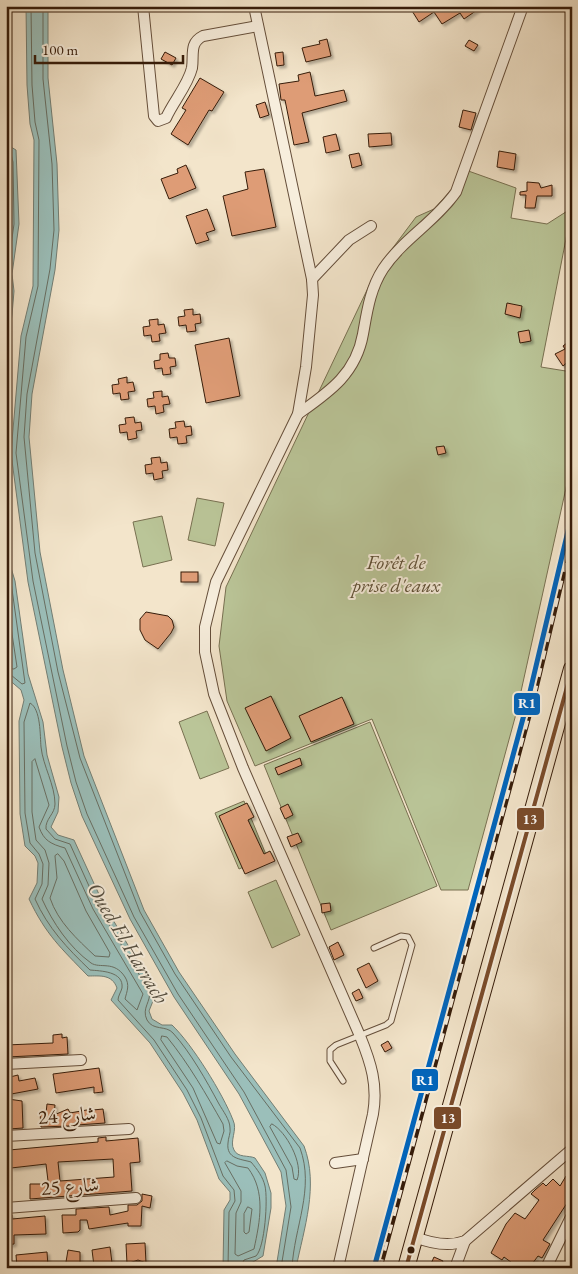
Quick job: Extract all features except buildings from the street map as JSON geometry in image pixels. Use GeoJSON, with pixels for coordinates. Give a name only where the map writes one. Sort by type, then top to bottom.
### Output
{"type":"FeatureCollection","features":[{"type":"Feature","properties":{"kind":"main road"},"geometry":{"type":"LineString","coordinates":[[406,1268],[569,698],[572,669]]}},
{"type":"Feature","properties":{"kind":"street"},"geometry":{"type":"LineString","coordinates":[[142,6],[154,116],[158,121],[166,118],[190,71],[196,41],[203,36],[258,26]]}},
{"type":"Feature","properties":{"kind":"street"},"geometry":{"type":"LineString","coordinates":[[254,6],[312,279],[313,295],[308,351],[298,414],[216,582],[205,627],[205,652],[214,694],[243,768],[371,1064],[376,1089],[373,1114],[338,1268]]}},
{"type":"Feature","properties":{"kind":"street"},"geometry":{"type":"LineString","coordinates":[[298,414],[332,390],[350,370],[363,336],[366,312],[382,270],[400,246],[445,208],[456,192],[522,6]]}},
{"type":"Feature","properties":{"kind":"street"},"geometry":{"type":"LineString","coordinates":[[312,279],[349,240],[371,226]]}},
{"type":"Feature","properties":{"kind":"street"},"geometry":{"type":"LineString","coordinates":[[6,1064],[81,1060]]}},
{"type":"Feature","properties":{"kind":"street","name":"شارع 24"},"geometry":{"type":"LineString","coordinates":[[6,1136],[129,1129]]}},
{"type":"Feature","properties":{"kind":"street"},"geometry":{"type":"LineString","coordinates":[[415,1237],[428,1242],[445,1244],[458,1244],[465,1241],[572,1149]]}},
{"type":"Feature","properties":{"kind":"street"},"geometry":{"type":"LineString","coordinates":[[335,1163],[363,1159]]}},
{"type":"Feature","properties":{"kind":"street","name":"شارع 25"},"geometry":{"type":"LineString","coordinates":[[6,1208],[136,1198]]}},
{"type":"Feature","properties":{"kind":"street"},"geometry":{"type":"LineString","coordinates":[[546,1268],[568,1229],[572,1215]]}},
{"type":"Feature","properties":{"kind":"street"},"geometry":{"type":"LineString","coordinates":[[455,1268],[465,1241]]}},
{"type":"Feature","properties":{"kind":"street"},"geometry":{"type":"LineString","coordinates":[[132,1268],[140,1267]]}},
{"type":"Feature","properties":{"kind":"lane"},"geometry":{"type":"LineString","coordinates":[[343,1081],[330,1061],[330,1050],[336,1045],[386,1025],[393,1018],[412,945],[408,937],[401,936],[374,948]]}},
{"type":"Feature","properties":{"kind":"green space","name":"Forêt de prise d'eaux"},"geometry":{"type":"Polygon","coordinates":[[[460,168],[516,188],[511,218],[547,224],[572,208],[541,367],[572,372],[572,461],[516,714],[468,890],[441,890],[372,719],[255,766],[227,701],[219,646],[226,587],[377,269],[416,217],[434,209],[453,188],[460,168]]]}},
{"type":"Feature","properties":{"kind":"green space"},"geometry":{"type":"Polygon","coordinates":[[[197,498],[224,503],[215,546],[188,540],[197,498]]]}},
{"type":"Feature","properties":{"kind":"green space"},"geometry":{"type":"Polygon","coordinates":[[[162,516],[172,560],[143,567],[133,522],[162,516]]]}},
{"type":"Feature","properties":{"kind":"green space"},"geometry":{"type":"Polygon","coordinates":[[[207,711],[229,768],[200,779],[179,722],[207,711]]]}},
{"type":"Feature","properties":{"kind":"green space"},"geometry":{"type":"Polygon","coordinates":[[[370,722],[437,886],[331,930],[264,765],[370,722]]]}},
{"type":"Feature","properties":{"kind":"green space"},"geometry":{"type":"Polygon","coordinates":[[[244,801],[267,857],[239,869],[215,813],[244,801]]]}},
{"type":"Feature","properties":{"kind":"green space"},"geometry":{"type":"Polygon","coordinates":[[[276,880],[300,935],[272,948],[248,892],[276,880]]]}},
{"type":"Feature","properties":{"kind":"water"},"geometry":{"type":"Polygon","coordinates":[[[26,6],[48,6],[48,78],[57,164],[59,230],[55,270],[32,394],[29,437],[40,552],[63,670],[84,756],[144,910],[179,972],[235,1054],[304,1146],[310,1176],[310,1192],[309,1207],[296,1268],[276,1268],[286,1206],[281,1172],[239,1094],[174,997],[130,919],[82,816],[62,747],[28,582],[11,453],[21,336],[33,286],[34,140],[30,124],[27,85],[26,6]]]}},
{"type":"Feature","properties":{"kind":"water"},"geometry":{"type":"Polygon","coordinates":[[[6,28],[10,32],[7,77],[11,117],[6,125],[6,28]]]}},
{"type":"Feature","properties":{"kind":"water"},"geometry":{"type":"Polygon","coordinates":[[[6,144],[16,150],[19,224],[12,274],[14,291],[6,358],[6,144]]]}},
{"type":"Feature","properties":{"kind":"water"},"geometry":{"type":"Polygon","coordinates":[[[6,551],[15,581],[28,674],[43,722],[47,755],[59,797],[58,812],[51,827],[58,835],[74,840],[103,903],[154,989],[155,996],[149,1011],[152,1019],[162,1025],[172,1025],[189,1044],[215,1084],[233,1120],[235,1128],[232,1143],[234,1150],[241,1155],[255,1158],[265,1173],[271,1193],[271,1208],[263,1256],[243,1268],[223,1268],[224,1210],[230,1200],[230,1192],[219,1179],[197,1120],[183,1093],[150,1043],[111,1000],[117,988],[115,983],[109,978],[88,976],[48,932],[29,899],[37,883],[38,863],[35,856],[25,846],[20,814],[19,721],[24,700],[21,690],[7,678],[6,551]]]}},
{"type":"Feature","properties":{"kind":"railway"},"geometry":{"type":"LineString","coordinates":[[380,1268],[533,701],[572,538]]}},
{"type":"Feature","properties":{"kind":"transit line","name":"R1"},"geometry":{"type":"LineString","coordinates":[[374,1268],[528,700],[572,514]]}},
{"type":"Feature","properties":{"kind":"transit line","name":"13"},"geometry":{"type":"LineString","coordinates":[[406,1268],[572,669]]}},
{"type":"Feature","properties":{"kind":"water label","name":"Oued El Harrach"},"geometry":{"type":"Point","coordinates":[128,943]}}]}
